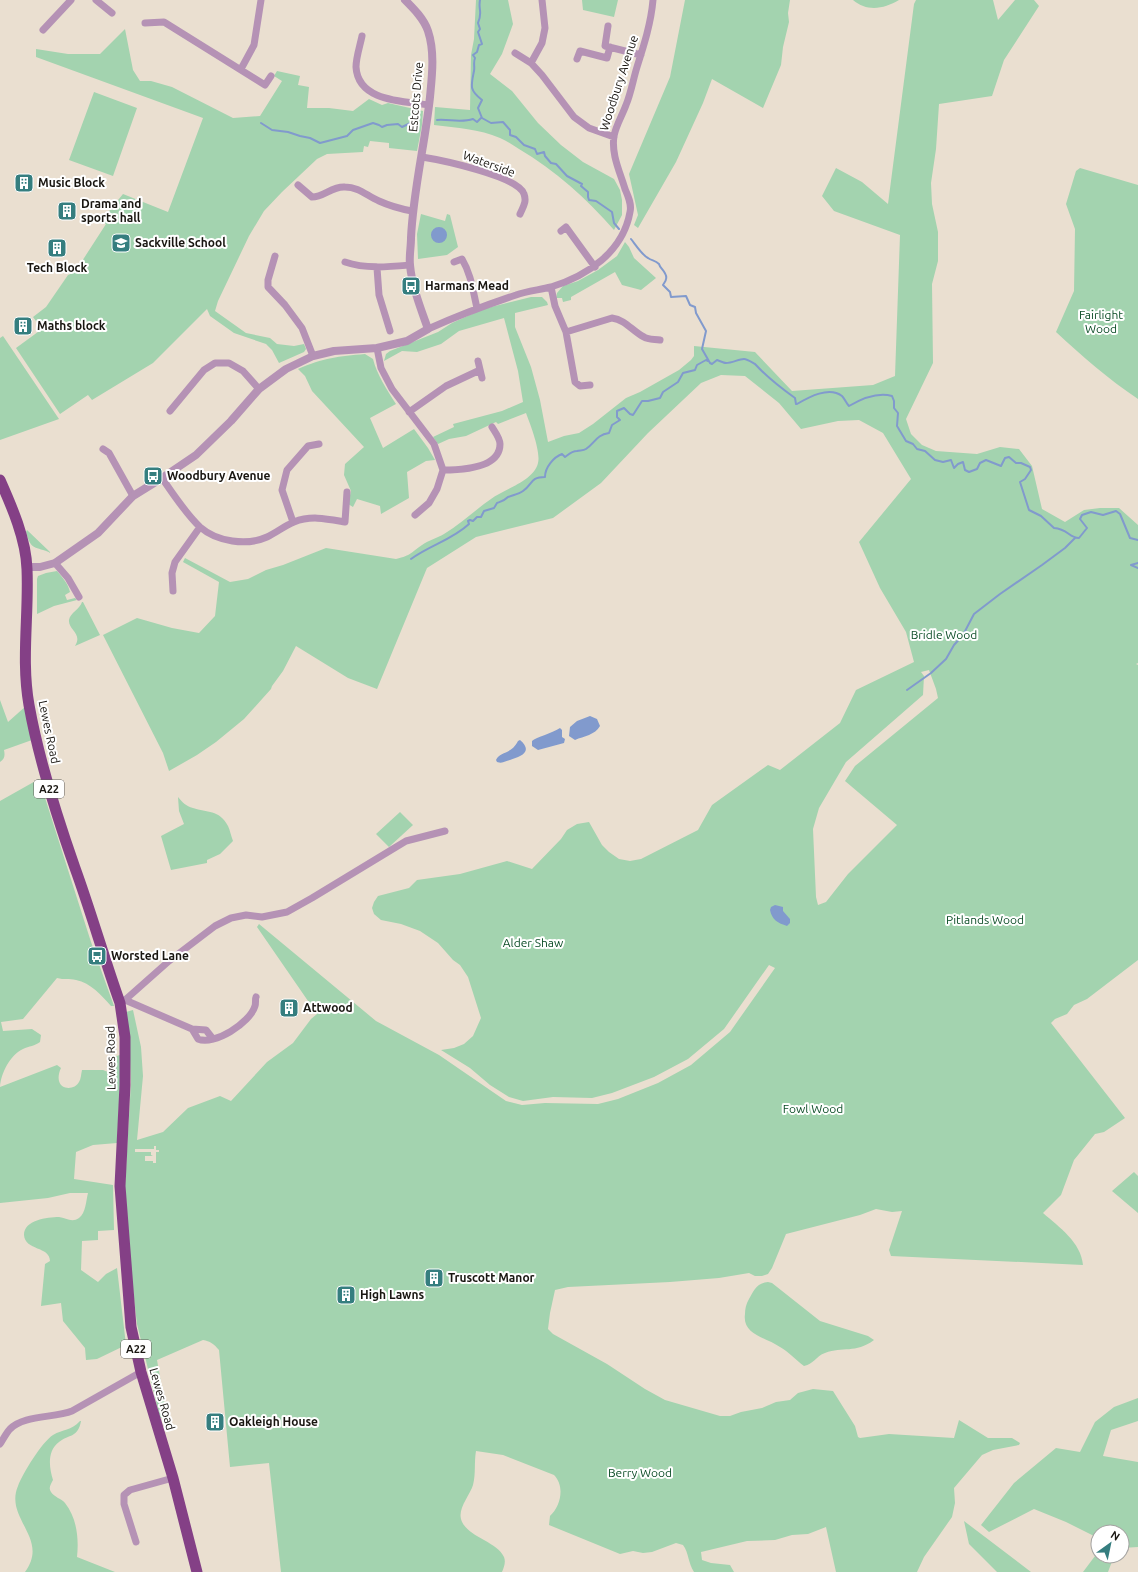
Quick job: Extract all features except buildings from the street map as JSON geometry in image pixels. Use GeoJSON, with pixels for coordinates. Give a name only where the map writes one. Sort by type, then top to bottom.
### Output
{"type":"FeatureCollection","features":[{"type":"Feature","properties":{"kind":"highway","name":"Lewes Road"},"geometry":{"type":"LineString","coordinates":[[0,480],[10,503],[20,534],[27,567],[25,664],[28,702],[35,738],[46,779],[122,1001],[125,1037],[125,1085],[120,1186],[130,1327],[141,1372],[173,1478],[197,1572]]}},
{"type":"Feature","properties":{"kind":"street"},"geometry":{"type":"LineString","coordinates":[[43,30],[71,0]]}},
{"type":"Feature","properties":{"kind":"street"},"geometry":{"type":"LineString","coordinates":[[96,0],[112,13]]}},
{"type":"Feature","properties":{"kind":"street"},"geometry":{"type":"LineString","coordinates":[[241,69],[254,45],[261,0]]}},
{"type":"Feature","properties":{"kind":"street","name":"Estcots Drive"},"geometry":{"type":"LineString","coordinates":[[405,0],[423,21],[431,41],[432,74],[422,157],[412,211],[410,265],[418,301],[428,329]]}},
{"type":"Feature","properties":{"kind":"street"},"geometry":{"type":"LineString","coordinates":[[531,63],[542,43],[545,28],[542,0]]}},
{"type":"Feature","properties":{"kind":"street","name":"Woodbury Avenue"},"geometry":{"type":"LineString","coordinates":[[27,567],[40,567],[54,564],[98,532],[133,496],[196,454],[231,421],[259,389],[286,369],[313,356],[334,351],[377,348],[407,341],[428,329],[477,308],[523,293],[551,287],[576,277],[595,267],[606,258],[620,240],[625,230],[630,211],[630,200],[614,153],[614,136],[620,116],[626,105],[648,31],[653,0]]}},
{"type":"Feature","properties":{"kind":"street"},"geometry":{"type":"LineString","coordinates":[[145,24],[164,22],[265,85],[271,76]]}},
{"type":"Feature","properties":{"kind":"street"},"geometry":{"type":"LineString","coordinates":[[608,26],[605,46],[641,55]]}},
{"type":"Feature","properties":{"kind":"street"},"geometry":{"type":"LineString","coordinates":[[362,36],[356,65],[358,76],[366,89],[379,96],[429,105]]}},
{"type":"Feature","properties":{"kind":"street"},"geometry":{"type":"LineString","coordinates":[[577,60],[580,51],[607,58],[610,47]]}},
{"type":"Feature","properties":{"kind":"street"},"geometry":{"type":"LineString","coordinates":[[515,53],[531,63],[574,117],[589,128],[614,136]]}},
{"type":"Feature","properties":{"kind":"street","name":"Waterside"},"geometry":{"type":"LineString","coordinates":[[422,157],[468,167],[513,183],[524,192],[526,201],[520,214]]}},
{"type":"Feature","properties":{"kind":"street"},"geometry":{"type":"LineString","coordinates":[[298,185],[312,197],[316,197],[332,189],[343,186],[352,187],[391,206],[412,211]]}},
{"type":"Feature","properties":{"kind":"street"},"geometry":{"type":"LineString","coordinates":[[561,231],[566,227],[595,267]]}},
{"type":"Feature","properties":{"kind":"street"},"geometry":{"type":"LineString","coordinates":[[275,256],[268,280],[268,287],[285,304],[302,328],[313,356]]}},
{"type":"Feature","properties":{"kind":"street"},"geometry":{"type":"LineString","coordinates":[[454,262],[462,258],[464,262],[471,282],[477,308]]}},
{"type":"Feature","properties":{"kind":"street"},"geometry":{"type":"LineString","coordinates":[[344,262],[356,266],[378,268],[410,265]]}},
{"type":"Feature","properties":{"kind":"street"},"geometry":{"type":"LineString","coordinates":[[378,268],[379,296],[390,331]]}},
{"type":"Feature","properties":{"kind":"street"},"geometry":{"type":"LineString","coordinates":[[551,287],[556,306],[566,332],[575,382],[580,386],[590,385]]}},
{"type":"Feature","properties":{"kind":"street"},"geometry":{"type":"LineString","coordinates":[[566,332],[616,318],[629,324],[645,338],[660,340]]}},
{"type":"Feature","properties":{"kind":"street"},"geometry":{"type":"LineString","coordinates":[[377,348],[381,368],[392,389],[434,444],[443,470],[437,489],[429,503],[415,515]]}},
{"type":"Feature","properties":{"kind":"street"},"geometry":{"type":"LineString","coordinates":[[478,361],[482,378]]}},
{"type":"Feature","properties":{"kind":"street"},"geometry":{"type":"LineString","coordinates":[[170,411],[204,370],[215,363],[229,363],[243,371],[259,389]]}},
{"type":"Feature","properties":{"kind":"street"},"geometry":{"type":"LineString","coordinates":[[409,412],[446,386],[480,370]]}},
{"type":"Feature","properties":{"kind":"street"},"geometry":{"type":"LineString","coordinates":[[443,470],[470,469],[482,465],[495,456],[500,444],[492,427]]}},
{"type":"Feature","properties":{"kind":"street"},"geometry":{"type":"LineString","coordinates":[[293,522],[282,490],[287,470],[308,446],[318,444]]}},
{"type":"Feature","properties":{"kind":"street"},"geometry":{"type":"LineString","coordinates":[[103,450],[109,453],[133,496]]}},
{"type":"Feature","properties":{"kind":"street"},"geometry":{"type":"LineString","coordinates":[[162,478],[200,527],[219,537],[243,542],[266,538],[293,522],[308,518],[325,518],[346,522],[347,492]]}},
{"type":"Feature","properties":{"kind":"street"},"geometry":{"type":"LineString","coordinates":[[173,591],[172,573],[175,562],[200,527]]}},
{"type":"Feature","properties":{"kind":"street"},"geometry":{"type":"LineString","coordinates":[[54,564],[68,578],[78,595],[70,596]]}},
{"type":"Feature","properties":{"kind":"street"},"geometry":{"type":"LineString","coordinates":[[213,1039],[206,1030],[192,1029],[122,1001],[169,961],[215,926],[231,918],[246,915],[262,917],[287,912],[406,841],[444,831]]}},
{"type":"Feature","properties":{"kind":"street"},"geometry":{"type":"LineString","coordinates":[[192,1029],[198,1039],[202,1041],[208,1041],[234,1031],[248,1018],[255,1007],[256,996]]}},
{"type":"Feature","properties":{"kind":"street"},"geometry":{"type":"LineString","coordinates":[[0,1444],[11,1428],[22,1421],[63,1415],[141,1372]]}},
{"type":"Feature","properties":{"kind":"street"},"geometry":{"type":"LineString","coordinates":[[136,1542],[124,1504],[124,1495],[130,1490],[173,1478]]}},
{"type":"Feature","properties":{"kind":"green space"},"geometry":{"type":"Polygon","coordinates":[[[476,0],[508,0],[513,24],[502,54],[490,74],[512,91],[538,123],[561,145],[583,162],[614,179],[620,190],[622,215],[614,230],[593,207],[570,186],[545,166],[510,143],[492,135],[468,129],[434,125],[435,107],[470,110],[471,55],[474,39],[476,0]]]}},
{"type":"Feature","properties":{"kind":"green space"},"geometry":{"type":"Polygon","coordinates":[[[582,0],[618,0],[614,17],[583,10],[582,0]]]}},
{"type":"Feature","properties":{"kind":"green space"},"geometry":{"type":"Polygon","coordinates":[[[685,0],[790,0],[788,13],[789,22],[783,47],[781,65],[763,108],[712,79],[703,103],[676,162],[638,228],[634,225],[638,215],[629,174],[670,77],[685,0]]]}},
{"type":"Feature","properties":{"kind":"green space"},"geometry":{"type":"Polygon","coordinates":[[[853,0],[899,0],[882,7],[870,8],[858,4],[853,0]]]}},
{"type":"Feature","properties":{"kind":"green space"},"geometry":{"type":"Polygon","coordinates":[[[916,0],[993,0],[998,20],[1015,0],[1034,0],[1039,6],[1004,60],[992,96],[939,104],[936,149],[931,183],[932,204],[938,232],[938,261],[932,284],[933,363],[906,419],[911,434],[922,445],[936,451],[977,454],[1000,447],[1019,449],[1032,466],[1042,509],[1065,522],[1084,510],[1119,508],[1138,525],[1138,663],[1136,664],[1138,665],[1138,960],[1087,999],[1074,1005],[1067,1014],[1055,1019],[1051,1023],[1125,1118],[1104,1132],[1095,1134],[1074,1160],[1061,1195],[1043,1213],[1074,1242],[1083,1265],[891,1256],[889,1250],[902,1211],[892,1212],[876,1209],[860,1215],[786,1234],[772,1268],[768,1274],[762,1276],[755,1276],[749,1273],[719,1278],[568,1287],[555,1290],[548,1329],[553,1334],[607,1364],[645,1389],[665,1400],[720,1416],[730,1416],[741,1412],[762,1408],[776,1402],[790,1400],[798,1393],[813,1389],[833,1391],[855,1426],[858,1437],[860,1438],[889,1434],[954,1438],[959,1420],[988,1438],[1012,1438],[1020,1443],[1019,1445],[993,1450],[982,1455],[954,1488],[955,1503],[952,1517],[924,1557],[917,1572],[836,1572],[826,1527],[808,1534],[792,1535],[775,1540],[747,1541],[701,1552],[702,1560],[711,1563],[730,1565],[734,1572],[694,1572],[685,1548],[683,1545],[676,1543],[652,1552],[643,1553],[633,1551],[620,1554],[549,1525],[550,1516],[557,1507],[560,1496],[560,1485],[554,1475],[503,1455],[476,1451],[473,1485],[461,1510],[461,1519],[469,1530],[495,1547],[504,1557],[505,1561],[502,1572],[281,1572],[269,1463],[230,1467],[219,1350],[212,1343],[203,1340],[157,1360],[167,1417],[160,1418],[137,1324],[132,1282],[125,1186],[131,1082],[129,1037],[126,1012],[133,1010],[141,1047],[143,1076],[137,1140],[163,1132],[188,1108],[220,1096],[231,1101],[267,1062],[293,1043],[311,1019],[317,1014],[257,927],[259,924],[376,1021],[439,1055],[506,1101],[522,1105],[545,1103],[598,1104],[618,1099],[658,1083],[691,1065],[730,1032],[775,968],[769,965],[724,1029],[688,1059],[654,1077],[612,1093],[592,1098],[553,1097],[523,1101],[509,1097],[490,1085],[470,1068],[441,1050],[454,1048],[464,1044],[473,1036],[481,1018],[468,977],[460,965],[453,960],[438,943],[420,931],[401,924],[381,920],[374,914],[372,908],[374,902],[378,896],[409,888],[417,880],[460,874],[507,861],[532,869],[561,839],[567,830],[577,824],[589,822],[602,845],[609,852],[619,859],[630,861],[641,859],[698,830],[712,805],[768,765],[780,770],[840,723],[856,690],[914,662],[906,632],[880,588],[859,542],[911,479],[883,433],[859,420],[838,421],[801,429],[779,403],[745,376],[721,375],[701,383],[648,433],[601,483],[553,518],[476,537],[427,568],[377,689],[348,678],[296,646],[283,671],[271,689],[244,719],[216,742],[169,771],[163,753],[103,635],[137,618],[172,628],[199,633],[215,616],[219,582],[183,562],[185,558],[230,582],[248,579],[266,570],[326,548],[396,559],[401,558],[425,543],[444,534],[491,499],[525,480],[531,475],[538,463],[539,458],[535,438],[526,413],[498,424],[496,422],[466,436],[449,439],[438,444],[433,437],[454,427],[453,424],[502,411],[523,402],[518,371],[504,318],[459,331],[441,344],[417,352],[402,351],[384,361],[386,354],[390,351],[438,332],[452,323],[483,309],[531,297],[542,297],[547,302],[548,305],[515,313],[515,327],[531,367],[540,400],[548,442],[564,436],[579,433],[626,398],[640,392],[679,370],[694,356],[694,346],[755,352],[792,391],[873,385],[895,376],[900,235],[834,211],[822,196],[836,168],[862,182],[888,204],[914,4],[916,0]],[[929,670],[921,672],[924,676],[923,695],[846,762],[819,808],[813,829],[816,897],[818,905],[826,902],[848,874],[897,825],[845,781],[855,766],[938,698],[929,670]],[[154,1146],[154,1149],[135,1149],[135,1152],[151,1152],[151,1155],[153,1156],[145,1156],[145,1161],[153,1161],[153,1163],[156,1163],[156,1152],[159,1152],[159,1150],[156,1150],[156,1146],[154,1146]]]}},
{"type":"Feature","properties":{"kind":"green space"},"geometry":{"type":"Polygon","coordinates":[[[125,29],[133,70],[140,81],[151,81],[172,87],[233,118],[260,116],[282,81],[274,76],[277,71],[300,76],[298,85],[309,87],[307,108],[329,108],[353,111],[369,99],[382,105],[388,103],[423,111],[422,125],[417,151],[389,148],[389,143],[370,141],[368,147],[364,146],[363,152],[327,154],[317,159],[264,211],[249,236],[218,301],[215,311],[246,333],[270,338],[277,344],[294,346],[304,344],[306,349],[304,352],[279,363],[272,350],[266,344],[234,333],[210,316],[207,309],[153,363],[92,400],[88,395],[60,414],[16,348],[42,329],[33,317],[46,307],[68,275],[75,272],[106,224],[101,221],[123,194],[168,212],[203,118],[36,57],[36,49],[68,54],[100,54],[125,29]]]}},
{"type":"Feature","properties":{"kind":"green space"},"geometry":{"type":"Polygon","coordinates":[[[94,92],[137,108],[113,176],[69,160],[94,92]]]}},
{"type":"Feature","properties":{"kind":"green space","name":"Fairlight Wood"},"geometry":{"type":"Polygon","coordinates":[[[1080,168],[1138,185],[1138,399],[1096,367],[1056,332],[1074,291],[1075,229],[1066,204],[1076,171],[1080,168]]]}},
{"type":"Feature","properties":{"kind":"green space"},"geometry":{"type":"Polygon","coordinates":[[[421,214],[445,221],[447,214],[450,215],[458,247],[447,255],[418,259],[417,234],[421,214]]]}},
{"type":"Feature","properties":{"kind":"green space"},"geometry":{"type":"Polygon","coordinates":[[[625,242],[634,258],[656,278],[641,290],[622,285],[615,272],[571,297],[571,300],[563,302],[562,298],[556,298],[557,293],[563,286],[578,281],[598,270],[617,256],[625,242]]]}},
{"type":"Feature","properties":{"kind":"green space"},"geometry":{"type":"Polygon","coordinates":[[[3,336],[59,419],[0,440],[0,338],[3,336]]]}},
{"type":"Feature","properties":{"kind":"green space"},"geometry":{"type":"Polygon","coordinates":[[[365,354],[373,359],[380,377],[396,404],[370,418],[383,448],[414,429],[435,460],[426,461],[407,472],[409,498],[381,514],[380,506],[357,499],[353,507],[348,504],[351,491],[344,475],[345,464],[364,447],[312,391],[305,376],[298,369],[315,362],[331,358],[365,354]]]}},
{"type":"Feature","properties":{"kind":"green space"},"geometry":{"type":"Polygon","coordinates":[[[27,530],[51,553],[34,547],[28,538],[26,532],[27,530]]]}},
{"type":"Feature","properties":{"kind":"green space"},"geometry":{"type":"Polygon","coordinates":[[[57,571],[68,586],[70,592],[65,595],[67,600],[75,598],[77,600],[54,606],[37,614],[38,576],[57,571]]]}},
{"type":"Feature","properties":{"kind":"green space"},"geometry":{"type":"Polygon","coordinates":[[[82,602],[100,635],[75,646],[77,638],[69,623],[69,620],[71,615],[82,602]]]}},
{"type":"Feature","properties":{"kind":"green space"},"geometry":{"type":"Polygon","coordinates":[[[0,700],[8,722],[26,706],[32,740],[4,750],[3,760],[0,762],[0,700]]]}},
{"type":"Feature","properties":{"kind":"green space"},"geometry":{"type":"Polygon","coordinates":[[[39,779],[91,942],[114,1006],[111,1006],[95,990],[86,984],[73,979],[57,978],[23,1019],[1,1022],[3,1031],[32,1029],[41,1035],[40,1042],[18,1052],[10,1060],[4,1070],[0,1087],[0,801],[39,779]]]}},
{"type":"Feature","properties":{"kind":"green space"},"geometry":{"type":"Polygon","coordinates":[[[178,797],[188,806],[198,810],[212,812],[221,817],[228,826],[233,841],[220,854],[207,860],[207,863],[171,870],[161,836],[184,824],[179,811],[178,797]]]}},
{"type":"Feature","properties":{"kind":"green space"},"geometry":{"type":"Polygon","coordinates":[[[400,812],[413,825],[389,847],[376,834],[400,812]]]}},
{"type":"Feature","properties":{"kind":"green space"},"geometry":{"type":"Polygon","coordinates":[[[120,1055],[117,1143],[93,1145],[76,1152],[74,1179],[113,1185],[114,1230],[98,1231],[98,1240],[82,1241],[81,1270],[98,1282],[106,1274],[117,1268],[126,1345],[97,1359],[86,1360],[85,1348],[63,1321],[61,1303],[41,1306],[45,1264],[50,1261],[49,1256],[42,1250],[28,1244],[24,1235],[28,1226],[37,1220],[54,1217],[71,1220],[79,1218],[84,1210],[88,1193],[70,1193],[48,1198],[0,1203],[0,1087],[57,1065],[61,1068],[59,1073],[60,1084],[71,1088],[79,1082],[82,1070],[103,1070],[108,1072],[109,1064],[113,1057],[120,1055]]]}},
{"type":"Feature","properties":{"kind":"green space"},"geometry":{"type":"Polygon","coordinates":[[[1134,1172],[1138,1176],[1138,1213],[1112,1191],[1134,1172]]]}},
{"type":"Feature","properties":{"kind":"green space"},"geometry":{"type":"Polygon","coordinates":[[[768,1282],[772,1283],[820,1321],[868,1336],[874,1340],[861,1347],[825,1353],[810,1364],[804,1366],[783,1349],[756,1335],[747,1327],[745,1312],[748,1301],[756,1288],[761,1284],[768,1282]]]}},
{"type":"Feature","properties":{"kind":"green space"},"geometry":{"type":"Polygon","coordinates":[[[1138,1398],[1138,1421],[1111,1430],[1103,1456],[1138,1462],[1138,1547],[1130,1548],[1130,1524],[1090,1524],[1090,1534],[1034,1509],[989,1532],[981,1525],[1014,1483],[1056,1448],[1080,1452],[1095,1422],[1114,1407],[1138,1398]]]}},
{"type":"Feature","properties":{"kind":"green space"},"geometry":{"type":"Polygon","coordinates":[[[80,1421],[78,1430],[73,1435],[59,1442],[52,1450],[50,1465],[53,1480],[50,1490],[52,1494],[65,1503],[75,1522],[78,1543],[77,1557],[115,1572],[25,1572],[31,1560],[32,1549],[30,1539],[17,1509],[15,1498],[18,1486],[33,1458],[44,1444],[53,1435],[73,1427],[80,1421]]]}},
{"type":"Feature","properties":{"kind":"green space"},"geometry":{"type":"Polygon","coordinates":[[[964,1521],[1031,1572],[997,1572],[969,1544],[964,1521]]]}},
{"type":"Feature","properties":{"kind":"green space"},"geometry":{"type":"Polygon","coordinates":[[[1090,1563],[1090,1564],[1111,1564],[1108,1572],[1083,1572],[1090,1563]]]}},
{"type":"Feature","properties":{"kind":"water"},"geometry":{"type":"Polygon","coordinates":[[[439,227],[446,232],[447,235],[442,242],[439,243],[432,238],[431,235],[436,228],[439,227]]]}},
{"type":"Feature","properties":{"kind":"water"},"geometry":{"type":"Polygon","coordinates":[[[590,716],[597,719],[600,726],[598,729],[575,740],[569,736],[570,727],[577,721],[590,716]]]}},
{"type":"Feature","properties":{"kind":"water"},"geometry":{"type":"Polygon","coordinates":[[[560,728],[562,730],[562,737],[565,739],[564,743],[538,750],[532,746],[532,741],[534,739],[560,728]]]}},
{"type":"Feature","properties":{"kind":"water"},"geometry":{"type":"Polygon","coordinates":[[[520,740],[526,748],[526,751],[521,756],[501,763],[497,762],[496,760],[500,755],[512,749],[520,740]]]}},
{"type":"Feature","properties":{"kind":"water"},"geometry":{"type":"Polygon","coordinates":[[[775,905],[783,907],[783,911],[790,919],[790,923],[787,926],[778,922],[772,916],[770,910],[771,907],[775,905]]]}},
{"type":"Feature","properties":{"kind":"waterway"},"geometry":{"type":"LineString","coordinates":[[480,0],[480,16],[478,23],[480,29],[478,32],[482,44],[479,45],[477,52],[473,55],[475,58],[472,87],[475,93],[482,100],[478,108],[482,118],[491,123],[503,122],[510,130],[510,135],[516,137],[524,145],[535,149],[537,154],[544,152],[545,156],[551,163],[556,164],[567,176],[582,184],[581,186],[588,192],[589,200],[596,201],[612,212],[614,223],[619,229]]}},
{"type":"Feature","properties":{"kind":"waterway"},"geometry":{"type":"LineString","coordinates":[[437,120],[464,121],[473,119],[477,122],[481,118]]}},
{"type":"Feature","properties":{"kind":"waterway"},"geometry":{"type":"LineString","coordinates":[[261,123],[272,130],[288,132],[310,138],[320,143],[347,136],[353,130],[373,123],[382,127],[398,124],[402,127],[419,119]]}},
{"type":"Feature","properties":{"kind":"waterway"},"geometry":{"type":"LineString","coordinates":[[631,239],[643,254],[659,264],[666,277],[663,285],[670,292],[671,297],[686,296],[690,305],[695,307],[696,313],[706,331],[702,349],[710,363],[712,364],[717,360],[726,363],[742,359],[748,360],[755,364],[774,382],[795,398],[796,404],[807,398],[825,392],[837,393],[842,396],[849,406],[870,397],[881,395],[892,396],[894,408],[898,413],[897,426],[906,441],[913,444],[917,449],[925,451],[935,460],[943,462],[951,460],[954,468],[963,462],[965,470],[969,472],[977,469],[980,463],[986,460],[1001,466],[1005,458],[1009,457],[1016,463],[1021,463],[1030,467],[1031,470],[1025,479],[1020,482],[1029,510],[1041,516],[1054,528],[1062,530],[1073,537],[1079,538],[1087,528],[1080,519],[1082,515],[1091,512],[1103,515],[1116,511],[1120,514],[1130,538],[1138,540]]}},
{"type":"Feature","properties":{"kind":"waterway"},"geometry":{"type":"LineString","coordinates":[[411,559],[462,530],[469,524],[468,521],[473,521],[477,517],[481,517],[484,511],[494,508],[497,503],[518,494],[537,478],[545,477],[548,466],[559,455],[562,454],[565,457],[571,453],[585,450],[598,437],[609,433],[612,425],[620,420],[617,417],[617,411],[624,408],[633,415],[642,401],[660,398],[663,392],[678,382],[683,373],[695,370],[697,365],[706,360],[708,361]]}},
{"type":"Feature","properties":{"kind":"waterway"},"geometry":{"type":"LineString","coordinates":[[907,690],[931,673],[946,659],[954,645],[963,635],[974,614],[1065,548],[1075,538]]}},
{"type":"Feature","properties":{"kind":"waterway"},"geometry":{"type":"LineString","coordinates":[[1138,563],[1131,565],[1138,568]]}},
{"type":"Feature","properties":{"kind":"place","name":"Music Block"},"geometry":{"type":"Point","coordinates":[24,183]}},
{"type":"Feature","properties":{"kind":"place","name":"Drama and sports hall"},"geometry":{"type":"Point","coordinates":[67,211]}},
{"type":"Feature","properties":{"kind":"place","name":"Sackville School"},"geometry":{"type":"Point","coordinates":[121,243]}},
{"type":"Feature","properties":{"kind":"place","name":"Tech Block"},"geometry":{"type":"Point","coordinates":[57,248]}},
{"type":"Feature","properties":{"kind":"place","name":"Harmans Mead"},"geometry":{"type":"Point","coordinates":[411,286]}},
{"type":"Feature","properties":{"kind":"place","name":"Maths block"},"geometry":{"type":"Point","coordinates":[23,326]}},
{"type":"Feature","properties":{"kind":"place","name":"Woodbury Avenue"},"geometry":{"type":"Point","coordinates":[153,476]}},
{"type":"Feature","properties":{"kind":"place","name":"Worsted Lane"},"geometry":{"type":"Point","coordinates":[97,956]}},
{"type":"Feature","properties":{"kind":"place","name":"Attwood"},"geometry":{"type":"Point","coordinates":[289,1008]}},
{"type":"Feature","properties":{"kind":"place","name":"Truscott Manor"},"geometry":{"type":"Point","coordinates":[434,1278]}},
{"type":"Feature","properties":{"kind":"place","name":"High Lawns"},"geometry":{"type":"Point","coordinates":[346,1295]}},
{"type":"Feature","properties":{"kind":"place","name":"Oakleigh House"},"geometry":{"type":"Point","coordinates":[215,1422]}},
{"type":"Feature","properties":{"kind":"park label","name":"Bridle Wood"},"geometry":{"type":"Point","coordinates":[944,635]}},
{"type":"Feature","properties":{"kind":"park label","name":"Pitlands Wood"},"geometry":{"type":"Point","coordinates":[985,920]}},
{"type":"Feature","properties":{"kind":"park label","name":"Alder Shaw"},"geometry":{"type":"Point","coordinates":[533,943]}},
{"type":"Feature","properties":{"kind":"park label","name":"Fowl Wood"},"geometry":{"type":"Point","coordinates":[813,1109]}},
{"type":"Feature","properties":{"kind":"park label","name":"Berry Wood"},"geometry":{"type":"Point","coordinates":[640,1473]}}]}
